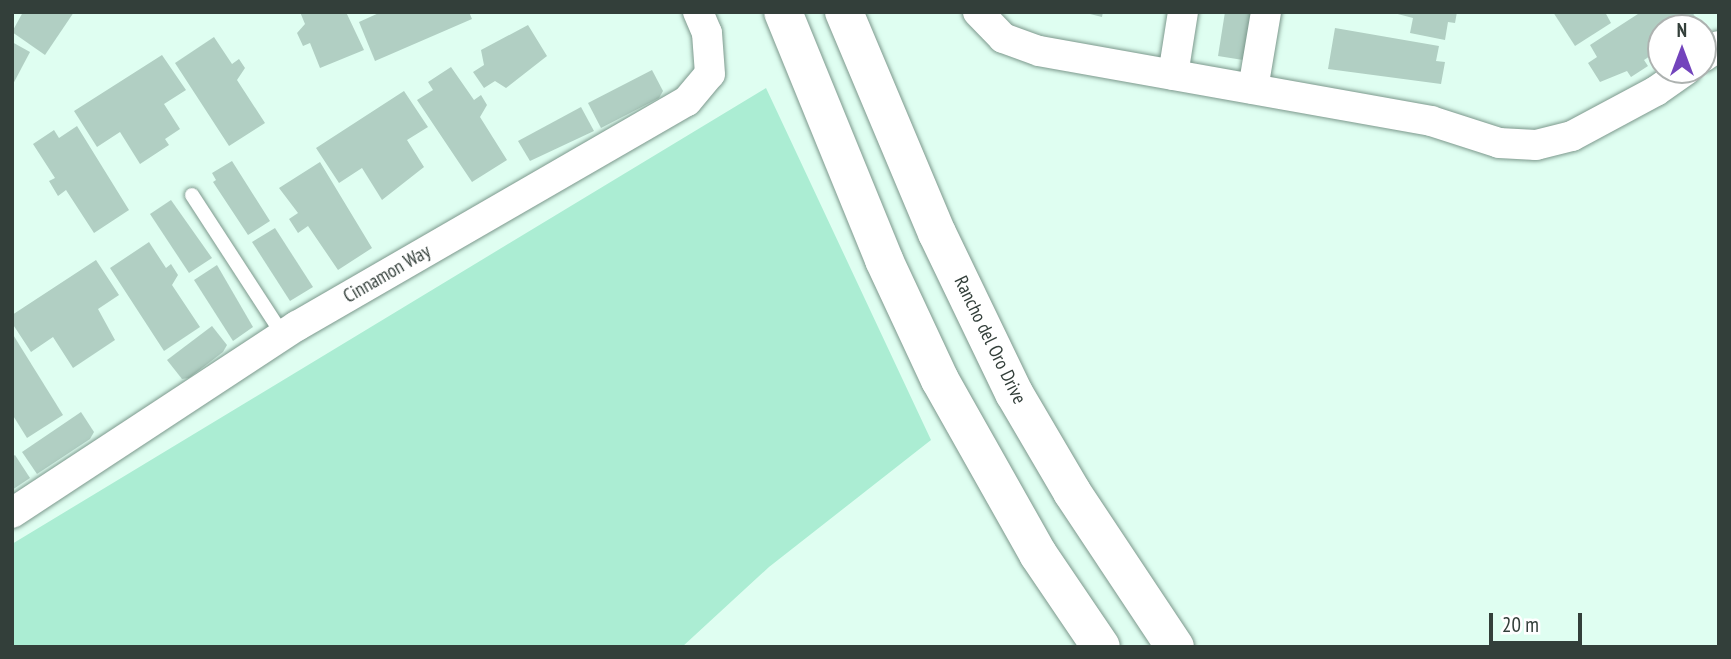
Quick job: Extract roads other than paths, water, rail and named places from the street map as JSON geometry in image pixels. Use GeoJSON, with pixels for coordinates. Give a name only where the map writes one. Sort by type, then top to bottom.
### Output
{"type":"FeatureCollection","features":[{"type":"Feature","properties":{"kind":"main road"},"geometry":{"type":"LineString","coordinates":[[783,12],[884,260],[940,380],[1038,554],[1101,647]]}},
{"type":"Feature","properties":{"kind":"main road"},"geometry":{"type":"LineString","coordinates":[[828,12],[882,102]]}},
{"type":"Feature","properties":{"kind":"main road","name":"Rancho del Oro Drive"},"geometry":{"type":"LineString","coordinates":[[844,12],[937,233],[1014,393],[1072,492],[1175,647]]}},
{"type":"Feature","properties":{"kind":"street","name":"Cinnamon Way"},"geometry":{"type":"LineString","coordinates":[[12,513],[283,335],[687,101],[710,74],[707,33],[698,12]]}},
{"type":"Feature","properties":{"kind":"street"},"geometry":{"type":"LineString","coordinates":[[978,12],[1003,38],[1039,51],[1431,121],[1499,143],[1536,145],[1572,136],[1667,84]]}},
{"type":"Feature","properties":{"kind":"street"},"geometry":{"type":"LineString","coordinates":[[1173,75],[1183,12]]}},
{"type":"Feature","properties":{"kind":"street"},"geometry":{"type":"LineString","coordinates":[[1253,89],[1266,12]]}},
{"type":"Feature","properties":{"kind":"lane"},"geometry":{"type":"LineString","coordinates":[[192,195],[283,335]]}}]}
